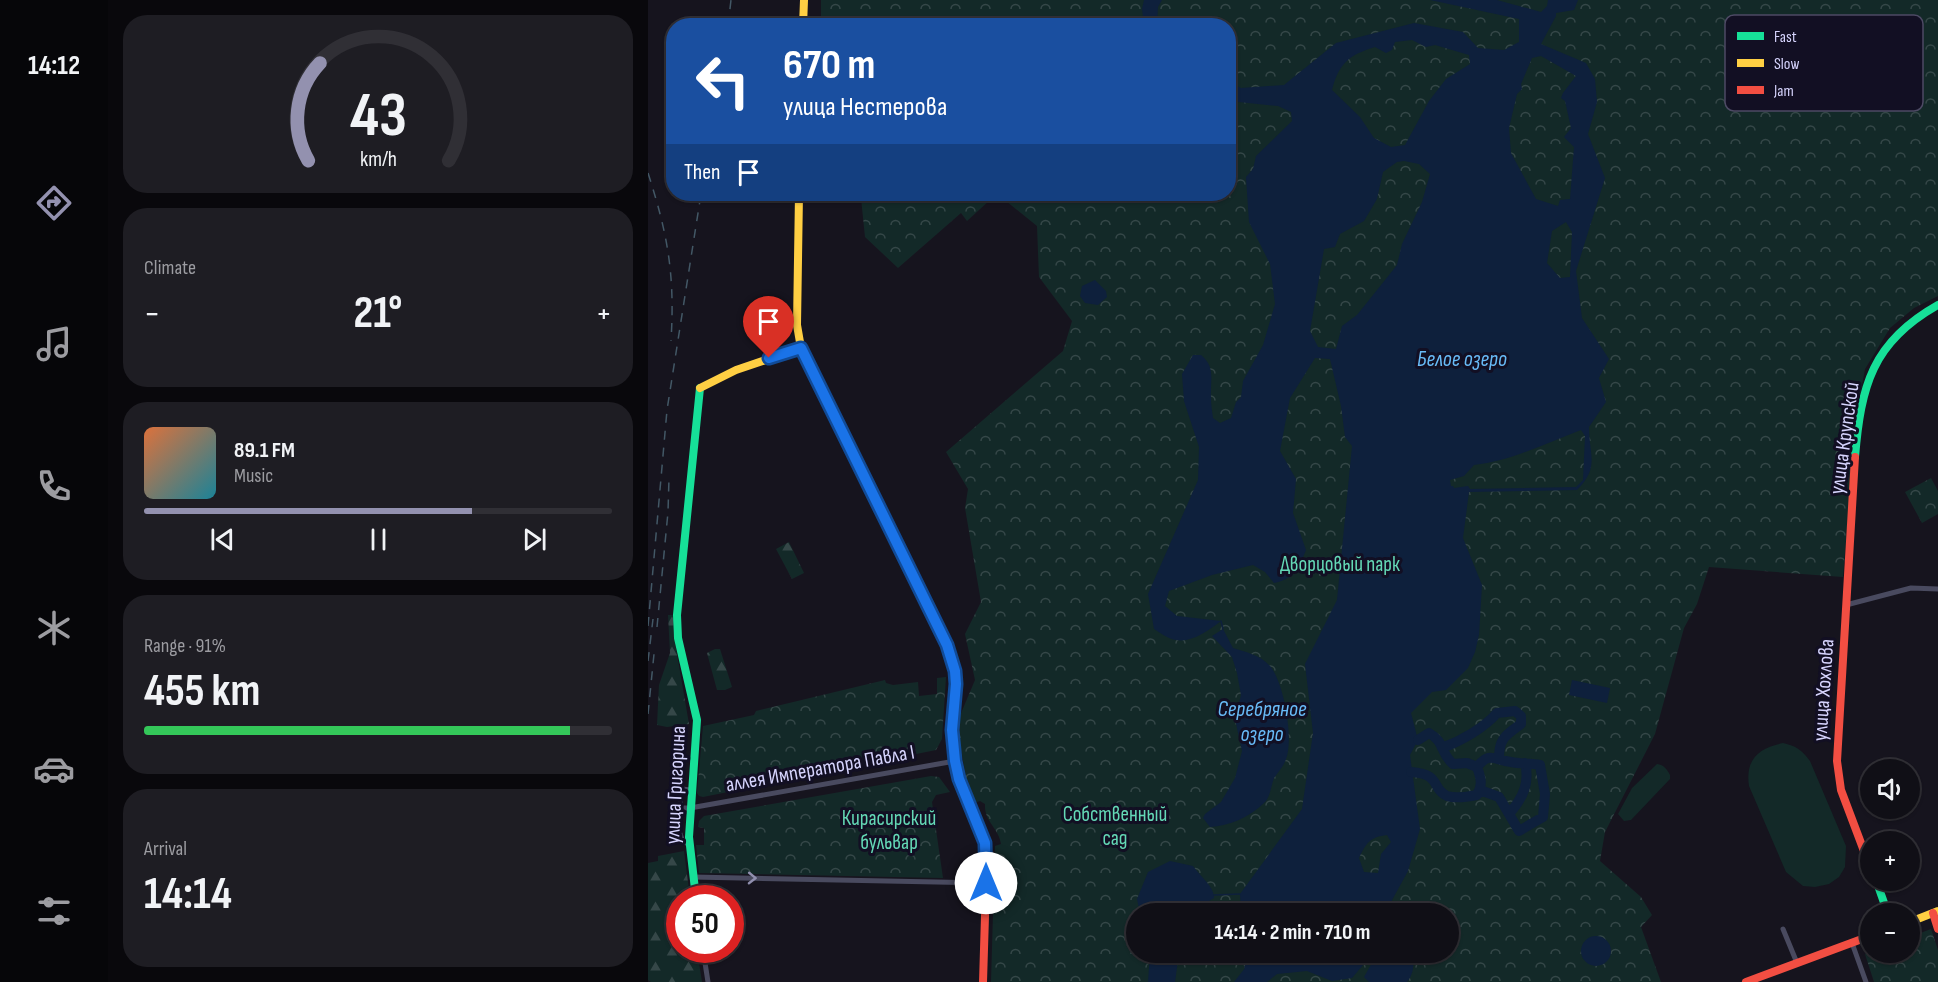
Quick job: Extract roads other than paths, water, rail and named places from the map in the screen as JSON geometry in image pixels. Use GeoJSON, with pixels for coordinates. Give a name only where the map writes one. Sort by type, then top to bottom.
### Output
{"type":"FeatureCollection","features":[{"type":"Feature","properties":{"kind":"street"},"geometry":{"type":"LineString","coordinates":[[803,18],[804,0]]}},
{"type":"Feature","properties":{"kind":"street"},"geometry":{"type":"LineString","coordinates":[[799,201],[797,325],[801,348],[947,645],[955,671],[952,730],[955,761],[959,779],[985,843],[983,982]]}},
{"type":"Feature","properties":{"kind":"street","name":"улица Крупской"},"geometry":{"type":"LineString","coordinates":[[1846,605],[1856,457],[1866,387],[1875,364],[1889,341],[1903,327],[1938,305]]}},
{"type":"Feature","properties":{"kind":"street","name":"улица Григорина"},"geometry":{"type":"LineString","coordinates":[[694,885],[689,844],[697,720],[678,638],[678,615],[700,388],[736,370],[801,348]]}},
{"type":"Feature","properties":{"kind":"street"},"geometry":{"type":"LineString","coordinates":[[1846,605],[1911,588],[1937,588]]}},
{"type":"Feature","properties":{"kind":"street","name":"улица Хохлова"},"geometry":{"type":"LineString","coordinates":[[1846,605],[1837,770],[1841,790],[1860,840]]}},
{"type":"Feature","properties":{"kind":"street","name":"аллея Императора Павла I"},"geometry":{"type":"LineString","coordinates":[[680,808],[955,761]]}},
{"type":"Feature","properties":{"kind":"street"},"geometry":{"type":"LineString","coordinates":[[689,844],[680,838],[680,808],[681,789],[691,790]]}},
{"type":"Feature","properties":{"kind":"street"},"geometry":{"type":"LineString","coordinates":[[693,877],[986,883]]}},
{"type":"Feature","properties":{"kind":"street"},"geometry":{"type":"LineString","coordinates":[[1920,918],[1935,912],[1938,928]]}},
{"type":"Feature","properties":{"kind":"street"},"geometry":{"type":"LineString","coordinates":[[1783,928],[1797,963]]}},
{"type":"Feature","properties":{"kind":"street"},"geometry":{"type":"LineString","coordinates":[[1746,982],[1860,940]]}},
{"type":"Feature","properties":{"kind":"street"},"geometry":{"type":"LineString","coordinates":[[1852,943],[1866,982]]}},
{"type":"Feature","properties":{"kind":"street"},"geometry":{"type":"LineString","coordinates":[[705,963],[708,982]]}},
{"type":"Feature","properties":{"kind":"water"},"geometry":{"type":"Polygon","coordinates":[[[1144,0],[1162,0],[1158,7],[1157,18],[1143,18],[1144,0]]]}},
{"type":"Feature","properties":{"kind":"water","name":"Белое озеро"},"geometry":{"type":"Polygon","coordinates":[[[1430,0],[1497,0],[1541,12],[1547,6],[1548,0],[1578,0],[1574,10],[1556,13],[1541,44],[1586,63],[1595,79],[1597,102],[1588,134],[1605,178],[1576,271],[1582,318],[1609,359],[1599,378],[1606,402],[1589,427],[1592,460],[1589,474],[1577,490],[1469,492],[1463,538],[1482,585],[1479,635],[1468,668],[1446,690],[1432,692],[1411,713],[1418,740],[1410,755],[1420,829],[1408,871],[1390,903],[1240,903],[1240,894],[1302,809],[1313,733],[1305,664],[1337,600],[1352,446],[1345,437],[1341,406],[1330,359],[1315,358],[1290,398],[1280,451],[1296,479],[1293,513],[1306,550],[1298,567],[1286,579],[1274,583],[1265,572],[1253,565],[1212,575],[1169,591],[1165,606],[1177,616],[1221,621],[1188,640],[1176,640],[1154,629],[1148,594],[1198,480],[1199,447],[1184,401],[1182,374],[1193,355],[1201,355],[1209,364],[1210,369],[1213,418],[1220,423],[1231,418],[1236,402],[1241,397],[1243,381],[1263,345],[1275,304],[1270,264],[1249,222],[1246,177],[1253,169],[1256,156],[1292,121],[1291,112],[1278,106],[1236,102],[1236,86],[1241,88],[1284,85],[1336,43],[1414,23],[1463,32],[1478,48],[1504,50],[1519,42],[1519,19],[1430,0]],[[1412,40],[1395,42],[1392,50],[1386,53],[1375,47],[1358,53],[1346,61],[1335,81],[1332,90],[1360,117],[1374,138],[1391,147],[1405,145],[1429,101],[1446,79],[1470,64],[1469,55],[1435,45],[1426,47],[1412,40]],[[1541,56],[1532,58],[1521,84],[1522,89],[1517,94],[1509,128],[1511,153],[1536,199],[1558,206],[1560,200],[1570,199],[1574,147],[1564,137],[1571,128],[1565,101],[1561,98],[1576,76],[1541,56]],[[1397,162],[1383,172],[1377,199],[1364,221],[1340,234],[1335,247],[1324,249],[1310,331],[1318,347],[1336,349],[1342,326],[1357,315],[1397,265],[1402,244],[1422,202],[1430,174],[1419,164],[1397,162]],[[1566,222],[1552,231],[1547,263],[1560,278],[1570,277],[1572,232],[1566,222]],[[1581,430],[1515,456],[1474,465],[1464,476],[1450,480],[1451,486],[1454,488],[1468,486],[1470,489],[1576,487],[1583,480],[1585,436],[1581,430]],[[1387,835],[1376,837],[1366,845],[1359,858],[1364,872],[1378,873],[1381,854],[1391,842],[1387,835]]]}},
{"type":"Feature","properties":{"kind":"water"},"geometry":{"type":"Polygon","coordinates":[[[1095,280],[1106,291],[1107,297],[1098,305],[1085,303],[1080,296],[1082,286],[1095,280]]]}},
{"type":"Feature","properties":{"kind":"water","name":"Серебряное озеро"},"geometry":{"type":"Polygon","coordinates":[[[1223,629],[1233,648],[1262,659],[1275,674],[1283,697],[1289,738],[1285,762],[1274,778],[1266,801],[1239,820],[1210,827],[1203,818],[1221,802],[1235,778],[1242,751],[1235,719],[1241,695],[1237,673],[1232,657],[1212,636],[1223,629]]]}},
{"type":"Feature","properties":{"kind":"water"},"geometry":{"type":"Polygon","coordinates":[[[1572,680],[1610,688],[1607,703],[1569,695],[1572,680]]]}},
{"type":"Feature","properties":{"kind":"water"},"geometry":{"type":"Polygon","coordinates":[[[1170,861],[1193,866],[1210,886],[1214,898],[1208,903],[1138,903],[1137,899],[1148,872],[1170,861]]]}},
{"type":"Feature","properties":{"kind":"water"},"geometry":{"type":"Polygon","coordinates":[[[1596,936],[1607,940],[1611,951],[1607,962],[1596,966],[1585,962],[1581,951],[1585,940],[1596,936]]]}},
{"type":"Feature","properties":{"kind":"water"},"geometry":{"type":"Polygon","coordinates":[[[1149,963],[1178,963],[1175,982],[1148,982],[1149,963]]]}},
{"type":"Feature","properties":{"kind":"water"},"geometry":{"type":"Polygon","coordinates":[[[1247,963],[1365,963],[1352,978],[1332,981],[1307,971],[1277,974],[1267,982],[1234,982],[1247,963]]]}},
{"type":"Feature","properties":{"kind":"water"},"geometry":{"type":"Polygon","coordinates":[[[1372,963],[1413,963],[1407,982],[1369,982],[1364,977],[1372,963]]]}},
{"type":"Feature","properties":{"kind":"waterway"},"geometry":{"type":"LineString","coordinates":[[1221,621],[1223,629]]}},
{"type":"Feature","properties":{"kind":"waterway"},"geometry":{"type":"LineString","coordinates":[[1442,748],[1472,734],[1497,713],[1515,711],[1521,716],[1521,724],[1502,741],[1499,758]]}},
{"type":"Feature","properties":{"kind":"waterway"},"geometry":{"type":"LineString","coordinates":[[1411,772],[1421,773],[1432,779],[1439,790],[1450,797],[1477,795],[1481,785],[1477,767],[1467,763],[1453,764],[1434,736],[1429,733],[1418,740]]}},
{"type":"Feature","properties":{"kind":"waterway"},"geometry":{"type":"LineString","coordinates":[[1477,767],[1489,758],[1540,765],[1545,794],[1543,817],[1519,831],[1499,797],[1480,790]]}},
{"type":"Feature","properties":{"kind":"waterway"},"geometry":{"type":"LineString","coordinates":[[1509,814],[1518,802],[1526,784],[1525,763]]}},
{"type":"Feature","properties":{"kind":"waterway"},"geometry":{"type":"LineString","coordinates":[[1214,895],[1240,894]]}},
{"type":"Feature","properties":{"kind":"railway"},"geometry":{"type":"LineString","coordinates":[[729,18],[731,0]]}},
{"type":"Feature","properties":{"kind":"railway"},"geometry":{"type":"LineString","coordinates":[[648,173],[661,216],[671,275],[671,341]]}},
{"type":"Feature","properties":{"kind":"railway"},"geometry":{"type":"LineString","coordinates":[[648,626],[667,410],[700,201]]}},
{"type":"Feature","properties":{"kind":"railway"},"geometry":{"type":"LineString","coordinates":[[657,627],[669,478]]}},
{"type":"Feature","properties":{"kind":"railway"},"geometry":{"type":"LineString","coordinates":[[648,661],[653,619]]}},
{"type":"Feature","properties":{"kind":"railway"},"geometry":{"type":"LineString","coordinates":[[648,714],[654,654]]}},
{"type":"Feature","properties":{"kind":"park label","name":"Дворцовый парк"},"geometry":{"type":"Point","coordinates":[1340,564]}},
{"type":"Feature","properties":{"kind":"park label","name":"Собственный сад"},"geometry":{"type":"Point","coordinates":[1115,826]}},
{"type":"Feature","properties":{"kind":"park label","name":"Кирасирский бульвар"},"geometry":{"type":"Point","coordinates":[889,830]}}]}
